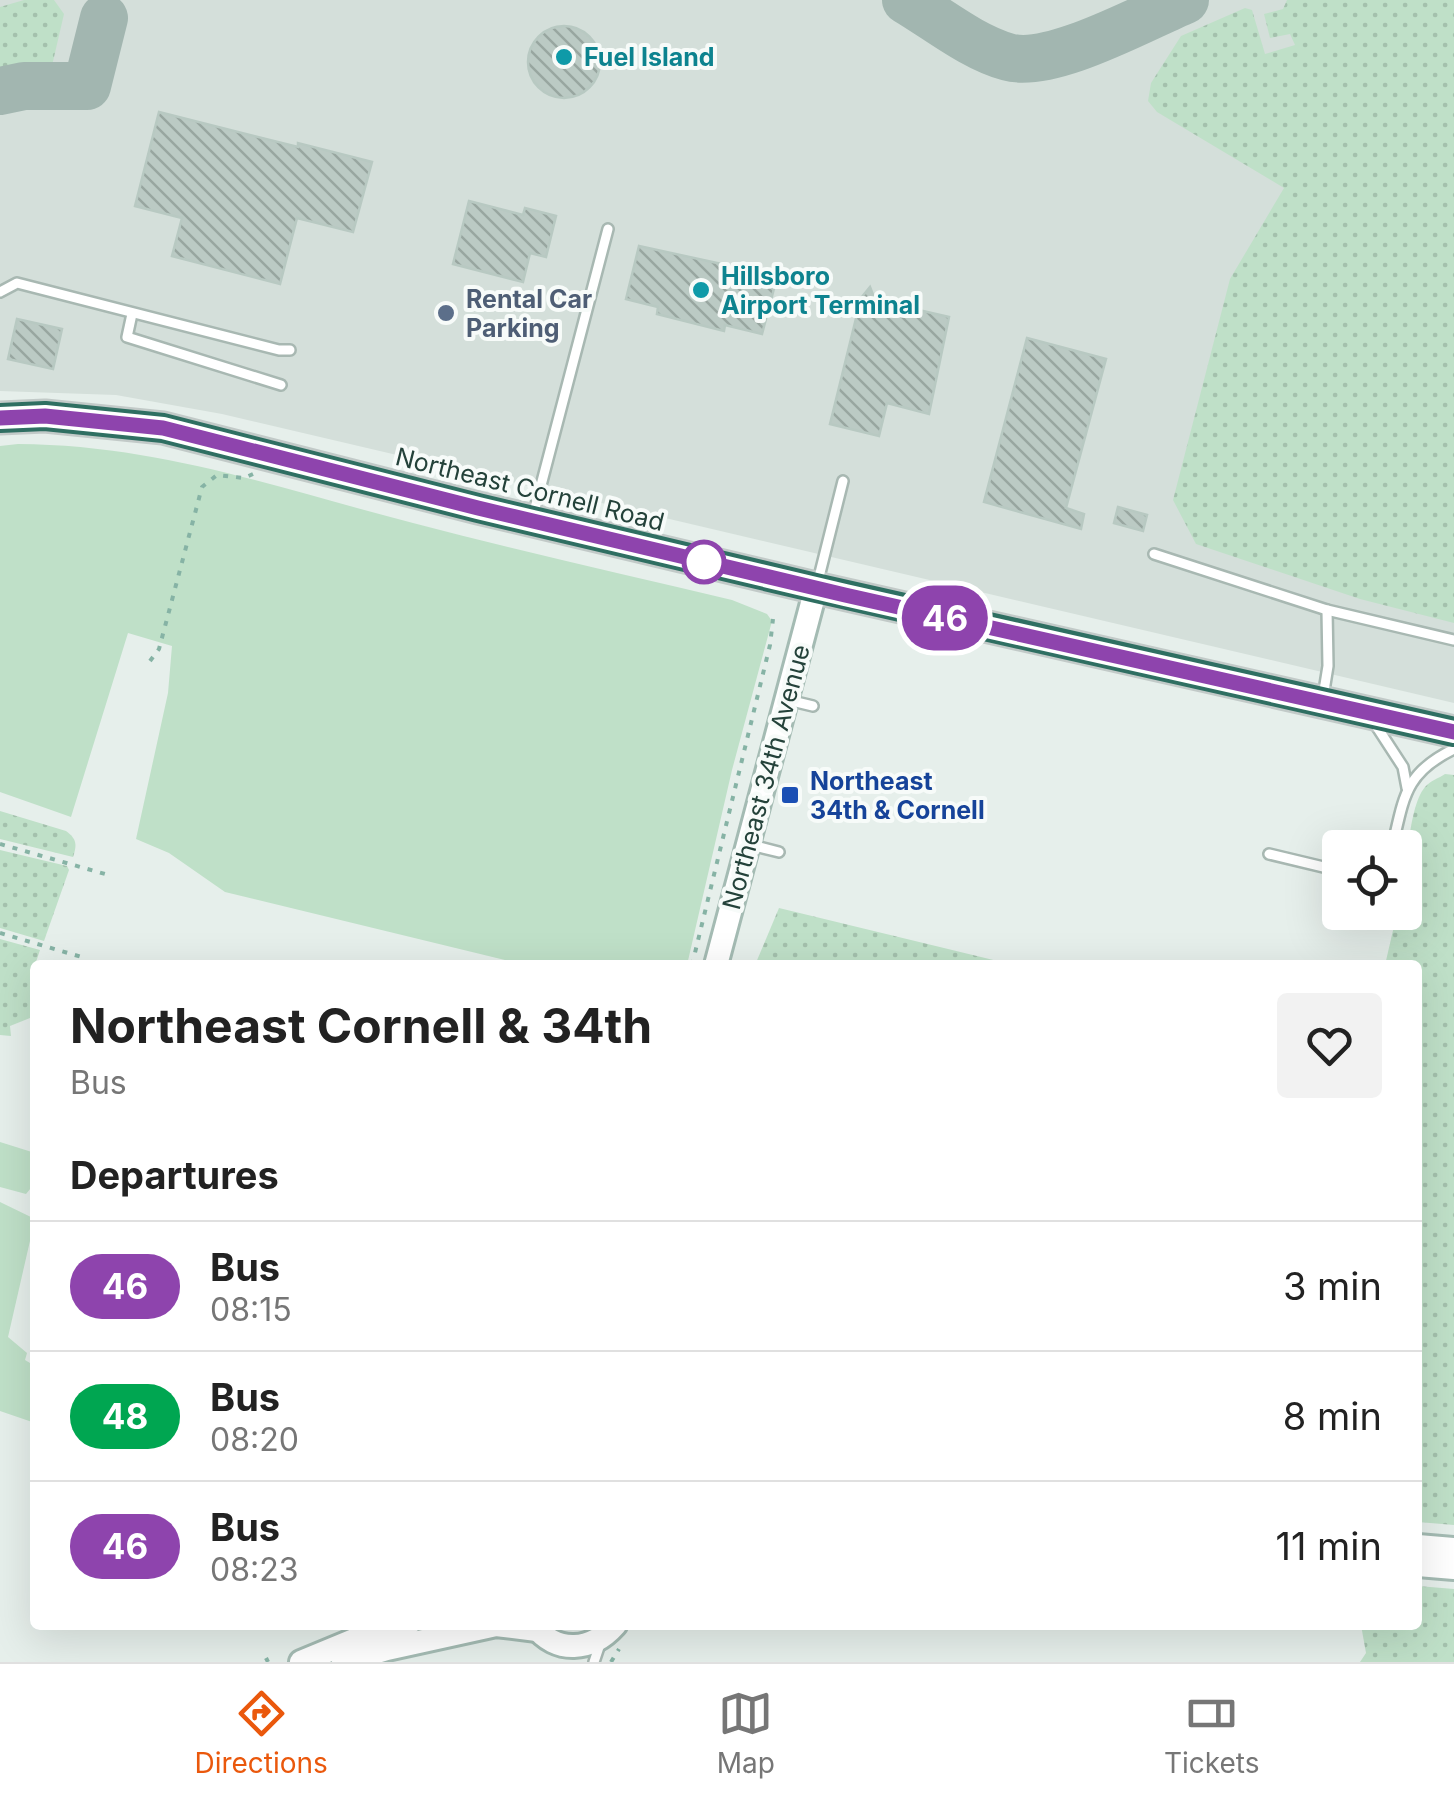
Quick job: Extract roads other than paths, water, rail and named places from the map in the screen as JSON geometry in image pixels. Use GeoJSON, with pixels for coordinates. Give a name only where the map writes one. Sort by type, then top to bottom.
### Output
{"type":"FeatureCollection","features":[{"type":"Feature","properties":{"kind":"highway","name":"Northeast Cornell Road"},"geometry":{"type":"LineString","coordinates":[[0,418],[45,416],[163,428],[816,588],[1454,732]]}},
{"type":"Feature","properties":{"kind":"street","name":"Northeast 34th Avenue"},"geometry":{"type":"LineString","coordinates":[[717,960],[816,588]]}},
{"type":"Feature","properties":{"kind":"street"},"geometry":{"type":"LineString","coordinates":[[1422,1546],[1454,1549]]}},
{"type":"Feature","properties":{"kind":"street"},"geometry":{"type":"LineString","coordinates":[[1422,1565],[1454,1568]]}},
{"type":"Feature","properties":{"kind":"street"},"geometry":{"type":"LineString","coordinates":[[301,1662],[389,1630]]}},
{"type":"Feature","properties":{"kind":"street"},"geometry":{"type":"LineString","coordinates":[[343,1662],[476,1630]]}},
{"type":"Feature","properties":{"kind":"street"},"geometry":{"type":"LineString","coordinates":[[511,1630],[581,1646],[608,1631]]}},
{"type":"Feature","properties":{"kind":"lane"},"geometry":{"type":"LineString","coordinates":[[532,521],[608,228]]}},
{"type":"Feature","properties":{"kind":"lane"},"geometry":{"type":"LineString","coordinates":[[0,292],[17,283],[290,350]]}},
{"type":"Feature","properties":{"kind":"lane"},"geometry":{"type":"LineString","coordinates":[[132,314],[127,336],[282,385]]}},
{"type":"Feature","properties":{"kind":"lane"},"geometry":{"type":"LineString","coordinates":[[816,588],[843,481]]}},
{"type":"Feature","properties":{"kind":"lane"},"geometry":{"type":"LineString","coordinates":[[1154,554],[1327,610],[1454,640]]}},
{"type":"Feature","properties":{"kind":"lane"},"geometry":{"type":"LineString","coordinates":[[1322,700],[1328,666],[1327,610]]}},
{"type":"Feature","properties":{"kind":"lane"},"geometry":{"type":"LineString","coordinates":[[788,700],[813,706]]}},
{"type":"Feature","properties":{"kind":"lane"},"geometry":{"type":"LineString","coordinates":[[1366,711],[1394,750],[1403,767],[1407,788]]}},
{"type":"Feature","properties":{"kind":"lane"},"geometry":{"type":"LineString","coordinates":[[1396,830],[1407,788],[1420,768],[1454,749]]}},
{"type":"Feature","properties":{"kind":"lane"},"geometry":{"type":"LineString","coordinates":[[748,845],[779,852]]}},
{"type":"Feature","properties":{"kind":"lane"},"geometry":{"type":"LineString","coordinates":[[1269,854],[1322,867]]}},
{"type":"Feature","properties":{"kind":"lane"},"geometry":{"type":"LineString","coordinates":[[594,1662],[608,1631]]}},
{"type":"Feature","properties":{"kind":"place","name":"Fuel Island"},"geometry":{"type":"Point","coordinates":[564,57]}},
{"type":"Feature","properties":{"kind":"place","name":"Hillsboro Airport Terminal"},"geometry":{"type":"Point","coordinates":[701,290]}},
{"type":"Feature","properties":{"kind":"place","name":"Rental Car Parking"},"geometry":{"type":"Point","coordinates":[446,313]}},
{"type":"Feature","properties":{"kind":"place","name":"Northeast 34th & Cornell"},"geometry":{"type":"Point","coordinates":[790,795]}}]}
